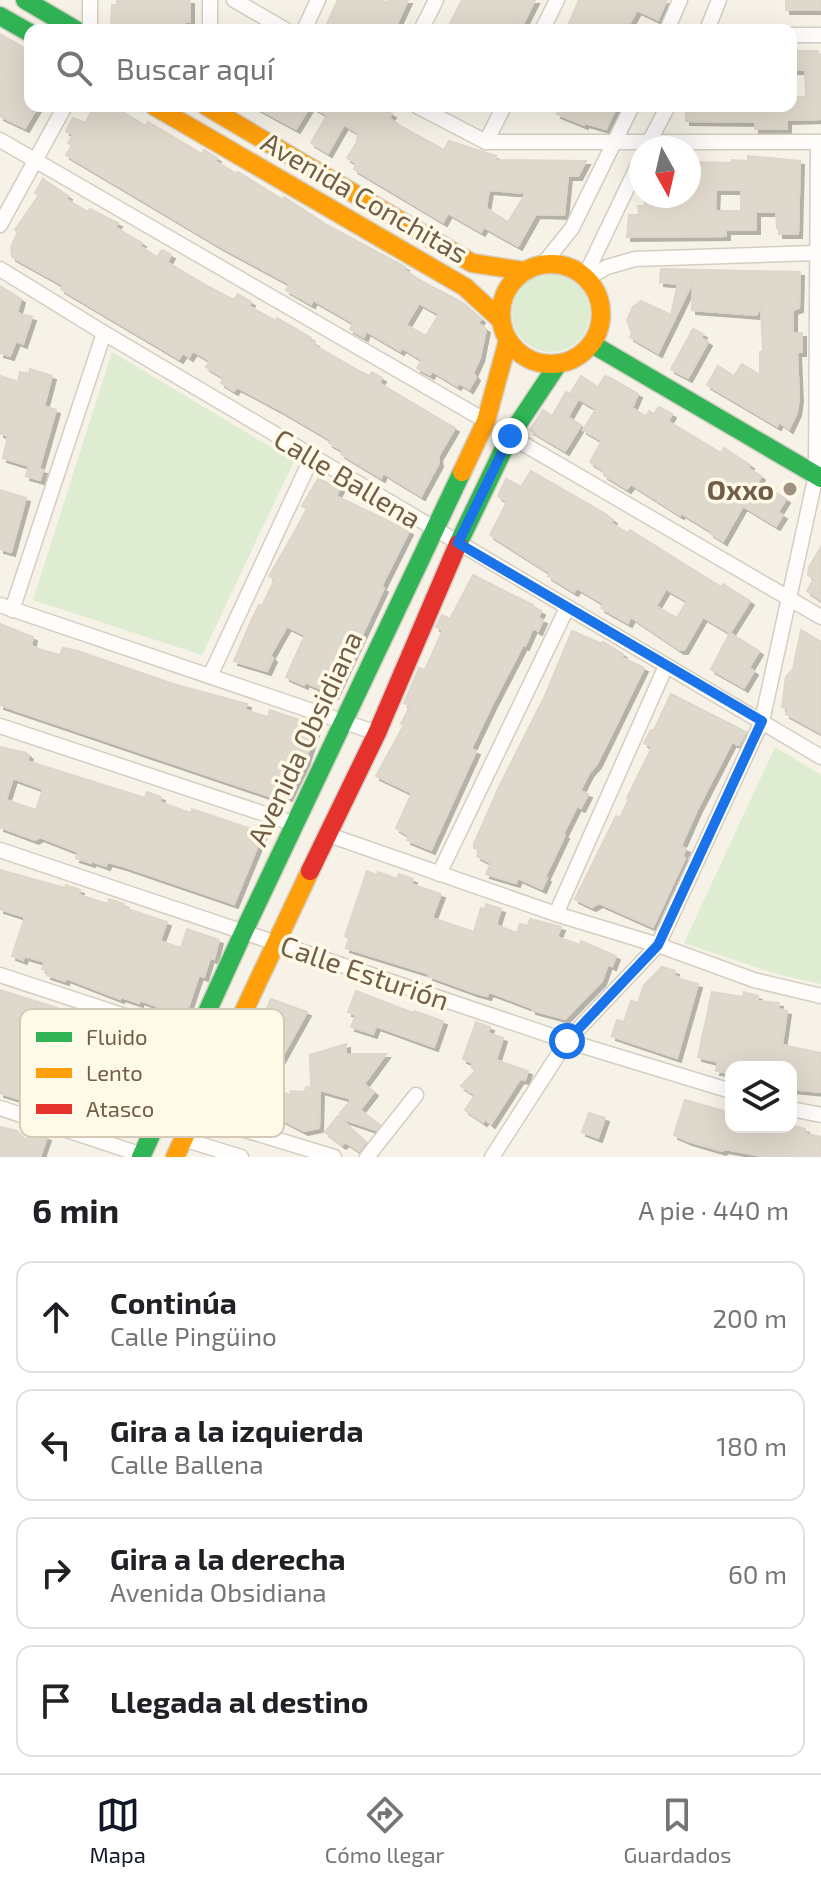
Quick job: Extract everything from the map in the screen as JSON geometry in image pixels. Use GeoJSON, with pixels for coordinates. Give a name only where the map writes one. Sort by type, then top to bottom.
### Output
{"type":"FeatureCollection","features":[{"type":"Feature","properties":{"kind":"street"},"geometry":{"type":"LineString","coordinates":[[25,0],[66,24]]}},
{"type":"Feature","properties":{"kind":"street"},"geometry":{"type":"LineString","coordinates":[[90,0],[90,24]]}},
{"type":"Feature","properties":{"kind":"street"},"geometry":{"type":"LineString","coordinates":[[210,0],[210,24]]}},
{"type":"Feature","properties":{"kind":"street"},"geometry":{"type":"LineString","coordinates":[[234,0],[276,24]]}},
{"type":"Feature","properties":{"kind":"street"},"geometry":{"type":"LineString","coordinates":[[307,24],[318,0]]}},
{"type":"Feature","properties":{"kind":"street"},"geometry":{"type":"LineString","coordinates":[[424,24],[436,0]]}},
{"type":"Feature","properties":{"kind":"street"},"geometry":{"type":"LineString","coordinates":[[545,24],[557,0]]}},
{"type":"Feature","properties":{"kind":"street"},"geometry":{"type":"LineString","coordinates":[[670,24],[680,0]]}},
{"type":"Feature","properties":{"kind":"street"},"geometry":{"type":"LineString","coordinates":[[709,24],[719,0]]}},
{"type":"Feature","properties":{"kind":"street"},"geometry":{"type":"LineString","coordinates":[[0,16],[24,30]]}},
{"type":"Feature","properties":{"kind":"street"},"geometry":{"type":"LineString","coordinates":[[797,35],[821,35]]}},
{"type":"Feature","properties":{"kind":"street"},"geometry":{"type":"LineString","coordinates":[[0,225],[62,112]]}},
{"type":"Feature","properties":{"kind":"street","name":"Avenida Conchitas"},"geometry":{"type":"LineString","coordinates":[[164,112],[465,287],[501,320]]}},
{"type":"Feature","properties":{"kind":"street","name":"Avenida Conchitas"},"geometry":{"type":"LineString","coordinates":[[217,112],[472,263],[524,271]]}},
{"type":"Feature","properties":{"kind":"street"},"geometry":{"type":"LineString","coordinates":[[428,112],[486,142],[629,144]]}},
{"type":"Feature","properties":{"kind":"street"},"geometry":{"type":"LineString","coordinates":[[486,142],[501,112]]}},
{"type":"Feature","properties":{"kind":"street"},"geometry":{"type":"LineString","coordinates":[[544,263],[572,228],[629,112]]}},
{"type":"Feature","properties":{"kind":"street"},"geometry":{"type":"LineString","coordinates":[[653,136],[665,112]]}},
{"type":"Feature","properties":{"kind":"street"},"geometry":{"type":"LineString","coordinates":[[0,140],[486,421]]}},
{"type":"Feature","properties":{"kind":"street"},"geometry":{"type":"LineString","coordinates":[[492,1157],[567,1041],[658,945],[762,721],[818,476],[820,142],[701,145]]}},
{"type":"Feature","properties":{"kind":"street"},"geometry":{"type":"LineString","coordinates":[[586,277],[629,185]]}},
{"type":"Feature","properties":{"kind":"street"},"geometry":{"type":"LineString","coordinates":[[586,277],[635,259],[817,253]]}},
{"type":"Feature","properties":{"kind":"street"},"geometry":{"type":"LineString","coordinates":[[544,263],[559,263],[586,277],[596,290],[601,303],[599,331],[583,354],[558,364],[543,364],[517,351],[508,340],[501,320],[502,301],[510,284],[524,271],[544,263]]}},
{"type":"Feature","properties":{"kind":"street","name":"Calle Ballena"},"geometry":{"type":"LineString","coordinates":[[0,269],[821,757]]}},
{"type":"Feature","properties":{"kind":"street"},"geometry":{"type":"LineString","coordinates":[[104,333],[6,608],[377,733]]}},
{"type":"Feature","properties":{"kind":"street","name":"Avenida Obsidiana"},"geometry":{"type":"LineString","coordinates":[[209,1009],[486,421],[508,340]]}},
{"type":"Feature","properties":{"kind":"street"},"geometry":{"type":"LineString","coordinates":[[592,344],[818,476]]}},
{"type":"Feature","properties":{"kind":"street"},"geometry":{"type":"LineString","coordinates":[[244,1009],[377,733],[458,543],[510,436],[558,364]]}},
{"type":"Feature","properties":{"kind":"street"},"geometry":{"type":"LineString","coordinates":[[510,436],[821,617]]}},
{"type":"Feature","properties":{"kind":"street"},"geometry":{"type":"LineString","coordinates":[[210,676],[312,457]]}},
{"type":"Feature","properties":{"kind":"street"},"geometry":{"type":"LineString","coordinates":[[439,874],[567,608]]}},
{"type":"Feature","properties":{"kind":"street"},"geometry":{"type":"LineString","coordinates":[[556,914],[666,666]]}},
{"type":"Feature","properties":{"kind":"street"},"geometry":{"type":"LineString","coordinates":[[0,726],[295,824]]}},
{"type":"Feature","properties":{"kind":"street"},"geometry":{"type":"LineString","coordinates":[[326,834],[754,980],[821,996]]}},
{"type":"Feature","properties":{"kind":"street","name":"Calle Esturión"},"geometry":{"type":"LineString","coordinates":[[0,850],[567,1041],[725,1089]]}},
{"type":"Feature","properties":{"kind":"street"},"geometry":{"type":"LineString","coordinates":[[0,975],[104,1009]]}},
{"type":"Feature","properties":{"kind":"street"},"geometry":{"type":"LineString","coordinates":[[367,1157],[416,1095]]}},
{"type":"Feature","properties":{"kind":"street"},"geometry":{"type":"LineString","coordinates":[[0,1108],[20,1115]]}},
{"type":"Feature","properties":{"kind":"street"},"geometry":{"type":"LineString","coordinates":[[797,1110],[821,1115]]}},
{"type":"Feature","properties":{"kind":"street"},"geometry":{"type":"LineString","coordinates":[[86,1137],[142,1156]]}},
{"type":"Feature","properties":{"kind":"street","name":"Avenida Obsidiana"},"geometry":{"type":"LineString","coordinates":[[142,1156],[151,1137]]}},
{"type":"Feature","properties":{"kind":"street"},"geometry":{"type":"LineString","coordinates":[[268,1137],[334,1157]]}},
{"type":"Feature","properties":{"kind":"street"},"geometry":{"type":"LineString","coordinates":[[175,1157],[183,1139],[241,1157]]}},
{"type":"Feature","properties":{"kind":"green space"},"geometry":{"type":"Polygon","coordinates":[[[551,274],[566,277],[578,286],[587,298],[590,313],[587,328],[578,340],[566,349],[551,352],[536,349],[524,340],[515,328],[512,313],[515,298],[524,286],[536,277],[551,274]]]}},
{"type":"Feature","properties":{"kind":"green space"},"geometry":{"type":"Polygon","coordinates":[[[112,352],[294,461],[202,655],[33,600],[112,352]]]}},
{"type":"Feature","properties":{"kind":"green space"},"geometry":{"type":"Polygon","coordinates":[[[775,747],[821,775],[821,984],[776,974],[684,943],[775,747]]]}},
{"type":"Feature","properties":{"kind":"building"},"geometry":{"type":"Polygon","coordinates":[[[117,0],[190,0],[190,22],[111,24],[112,5],[117,5],[117,0]]]}},
{"type":"Feature","properties":{"kind":"building"},"geometry":{"type":"Polygon","coordinates":[[[338,0],[381,0],[387,3],[388,0],[408,0],[397,24],[327,24],[338,0]]]}},
{"type":"Feature","properties":{"kind":"building"},"geometry":{"type":"Polygon","coordinates":[[[462,0],[535,0],[523,24],[450,24],[462,0]]]}},
{"type":"Feature","properties":{"kind":"building"},"geometry":{"type":"Polygon","coordinates":[[[579,0],[667,0],[658,20],[637,10],[629,24],[569,24],[579,0]]]}},
{"type":"Feature","properties":{"kind":"building"},"geometry":{"type":"Polygon","coordinates":[[[786,0],[821,0],[821,10],[786,10],[786,0]]]}},
{"type":"Feature","properties":{"kind":"building"},"geometry":{"type":"Polygon","coordinates":[[[0,34],[24,48],[24,112],[34,112],[25,128],[0,116],[0,34]]]}},
{"type":"Feature","properties":{"kind":"building"},"geometry":{"type":"Polygon","coordinates":[[[797,51],[818,51],[821,54],[821,119],[787,120],[787,129],[755,129],[755,122],[686,121],[686,112],[797,112],[797,97],[806,97],[805,70],[797,70],[797,51]]]}},
{"type":"Feature","properties":{"kind":"building"},"geometry":{"type":"Polygon","coordinates":[[[91,112],[123,112],[146,126],[148,122],[202,154],[204,150],[217,158],[215,161],[237,174],[283,200],[284,197],[463,303],[481,319],[478,323],[486,329],[480,358],[473,373],[476,377],[469,389],[459,383],[457,386],[432,371],[430,375],[417,368],[422,360],[366,331],[364,337],[350,329],[353,323],[313,300],[311,304],[286,290],[290,284],[219,246],[66,155],[73,135],[66,131],[73,118],[85,123],[91,112]],[[419,303],[406,325],[426,336],[439,314],[419,303]]]}},
{"type":"Feature","properties":{"kind":"building"},"geometry":{"type":"Polygon","coordinates":[[[265,112],[306,112],[296,129],[265,112]]]}},
{"type":"Feature","properties":{"kind":"building"},"geometry":{"type":"Polygon","coordinates":[[[322,112],[389,112],[392,114],[389,118],[402,127],[444,150],[449,141],[496,156],[495,160],[586,161],[578,176],[568,176],[564,215],[536,214],[518,246],[484,227],[481,232],[448,213],[443,222],[354,169],[356,163],[347,158],[357,142],[358,133],[344,125],[328,153],[311,143],[327,115],[322,112]],[[489,190],[486,208],[508,222],[526,193],[489,190]]]}},
{"type":"Feature","properties":{"kind":"building"},"geometry":{"type":"Polygon","coordinates":[[[614,112],[606,129],[584,125],[557,114],[614,112]]]}},
{"type":"Feature","properties":{"kind":"building"},"geometry":{"type":"Polygon","coordinates":[[[748,156],[800,161],[798,234],[779,234],[776,212],[756,212],[756,230],[726,230],[726,236],[627,237],[629,215],[639,215],[638,208],[701,208],[701,162],[732,163],[732,160],[748,161],[748,156]],[[716,190],[715,211],[741,211],[741,190],[716,190]]]}},
{"type":"Feature","properties":{"kind":"building"},"geometry":{"type":"Polygon","coordinates":[[[43,179],[68,196],[66,199],[88,212],[90,209],[118,223],[115,227],[142,243],[140,246],[157,257],[162,250],[171,255],[167,262],[234,300],[238,294],[251,302],[249,306],[291,326],[311,338],[314,345],[361,372],[369,376],[372,372],[382,378],[379,383],[455,428],[421,496],[383,473],[381,478],[341,454],[343,451],[329,443],[331,440],[278,409],[237,387],[234,391],[221,383],[224,378],[206,367],[210,361],[193,351],[189,357],[183,353],[179,359],[61,289],[63,285],[12,257],[11,247],[18,232],[15,230],[39,195],[35,193],[43,179]]]}},
{"type":"Feature","properties":{"kind":"building"},"geometry":{"type":"Polygon","coordinates":[[[661,269],[800,272],[799,308],[793,310],[793,333],[802,333],[802,352],[797,352],[799,398],[789,429],[779,422],[777,426],[707,385],[718,366],[734,376],[742,364],[760,375],[760,352],[763,352],[761,307],[756,315],[692,310],[693,281],[658,353],[630,337],[632,334],[627,320],[633,307],[641,301],[671,315],[678,284],[660,282],[661,269]]]}},
{"type":"Feature","properties":{"kind":"building"},"geometry":{"type":"Polygon","coordinates":[[[0,286],[21,299],[17,313],[32,317],[23,344],[16,341],[10,356],[0,353],[0,286]]]}},
{"type":"Feature","properties":{"kind":"building"},"geometry":{"type":"Polygon","coordinates":[[[693,329],[703,334],[701,338],[708,342],[688,378],[671,369],[693,329]]]}},
{"type":"Feature","properties":{"kind":"building"},"geometry":{"type":"Polygon","coordinates":[[[30,369],[52,376],[44,406],[56,410],[39,469],[43,470],[40,480],[26,476],[29,466],[3,458],[8,436],[0,433],[0,376],[18,382],[20,372],[29,374],[30,369]]]}},
{"type":"Feature","properties":{"kind":"building"},"geometry":{"type":"Polygon","coordinates":[[[581,376],[598,387],[605,376],[612,379],[638,394],[632,408],[646,416],[649,411],[654,414],[659,407],[672,414],[668,421],[721,453],[724,448],[750,465],[748,468],[761,476],[758,482],[786,499],[778,512],[783,515],[776,526],[743,506],[723,541],[631,484],[627,489],[604,475],[603,470],[590,462],[602,441],[583,430],[596,409],[570,394],[581,376]]]}},
{"type":"Feature","properties":{"kind":"building"},"geometry":{"type":"Polygon","coordinates":[[[566,392],[578,399],[568,417],[581,425],[565,451],[530,430],[543,410],[552,416],[566,392]]]}},
{"type":"Feature","properties":{"kind":"building"},"geometry":{"type":"Polygon","coordinates":[[[531,471],[604,513],[613,520],[611,523],[628,533],[630,530],[721,587],[723,584],[750,601],[730,633],[703,617],[684,650],[680,650],[631,617],[628,623],[601,608],[604,604],[577,588],[574,592],[564,586],[548,576],[550,573],[490,535],[507,502],[498,496],[506,479],[521,487],[531,471]],[[666,589],[656,606],[677,618],[687,601],[666,589]]]}},
{"type":"Feature","properties":{"kind":"building"},"geometry":{"type":"Polygon","coordinates":[[[318,479],[340,488],[336,496],[409,531],[334,695],[286,677],[305,635],[287,626],[270,656],[273,658],[267,671],[234,661],[259,605],[262,606],[275,579],[269,576],[298,526],[307,508],[302,506],[318,479]]]}},
{"type":"Feature","properties":{"kind":"building"},"geometry":{"type":"Polygon","coordinates":[[[0,490],[26,498],[11,552],[0,549],[0,490]]]}},
{"type":"Feature","properties":{"kind":"building"},"geometry":{"type":"Polygon","coordinates":[[[821,547],[821,600],[807,591],[814,579],[808,575],[809,567],[821,547]]]}},
{"type":"Feature","properties":{"kind":"building"},"geometry":{"type":"Polygon","coordinates":[[[473,575],[533,605],[541,611],[538,618],[543,620],[538,631],[533,628],[491,707],[471,749],[476,751],[431,850],[407,840],[409,836],[396,828],[412,793],[376,776],[404,725],[401,724],[410,706],[404,703],[419,668],[425,670],[443,630],[436,627],[442,615],[450,619],[473,575]]]}},
{"type":"Feature","properties":{"kind":"building"},"geometry":{"type":"Polygon","coordinates":[[[0,624],[33,637],[31,646],[45,651],[60,655],[63,648],[78,651],[173,684],[247,704],[245,710],[268,717],[270,710],[317,726],[305,762],[288,797],[282,795],[281,799],[266,795],[0,705],[0,624]]]}},
{"type":"Feature","properties":{"kind":"building"},"geometry":{"type":"Polygon","coordinates":[[[801,630],[821,642],[821,733],[786,714],[788,709],[782,707],[786,677],[793,669],[801,630]]]}},
{"type":"Feature","properties":{"kind":"building"},"geometry":{"type":"Polygon","coordinates":[[[572,631],[603,642],[623,654],[621,657],[644,668],[597,764],[580,791],[588,794],[581,808],[577,806],[563,834],[542,889],[518,878],[516,883],[486,874],[491,863],[477,856],[480,850],[474,848],[474,844],[545,696],[572,631]]]}},
{"type":"Feature","properties":{"kind":"building"},"geometry":{"type":"Polygon","coordinates":[[[730,633],[759,651],[749,668],[754,671],[744,688],[711,669],[730,633]]]}},
{"type":"Feature","properties":{"kind":"building"},"geometry":{"type":"Polygon","coordinates":[[[671,694],[746,732],[739,745],[732,742],[697,810],[681,846],[686,849],[682,857],[685,858],[653,927],[599,903],[592,907],[575,899],[616,816],[620,818],[629,799],[652,747],[644,743],[654,730],[671,694]]]}},
{"type":"Feature","properties":{"kind":"building"},"geometry":{"type":"Polygon","coordinates":[[[0,747],[26,753],[29,756],[27,761],[145,798],[147,792],[161,797],[160,802],[182,810],[191,813],[192,809],[263,833],[234,904],[123,866],[108,862],[106,866],[91,863],[76,858],[78,852],[40,837],[35,840],[0,827],[0,747]],[[13,778],[6,800],[36,810],[43,789],[13,778]]]}},
{"type":"Feature","properties":{"kind":"building"},"geometry":{"type":"Polygon","coordinates":[[[0,870],[65,888],[66,885],[80,890],[79,895],[108,904],[109,899],[124,904],[122,907],[167,922],[160,941],[181,948],[187,929],[219,940],[214,959],[210,958],[204,977],[199,975],[188,1009],[164,1009],[140,1000],[139,1003],[120,999],[66,978],[65,981],[47,975],[48,971],[42,969],[45,962],[12,956],[25,917],[0,909],[0,870]]]}},
{"type":"Feature","properties":{"kind":"building"},"geometry":{"type":"Polygon","coordinates":[[[367,871],[397,879],[399,874],[413,879],[411,884],[441,894],[432,918],[474,932],[481,908],[485,910],[486,904],[501,909],[496,925],[517,933],[520,924],[528,926],[530,919],[561,927],[557,937],[580,945],[581,941],[616,956],[612,966],[608,964],[602,981],[565,1019],[532,1010],[489,992],[487,996],[473,992],[430,974],[346,948],[349,939],[345,936],[367,871]]]}},
{"type":"Feature","properties":{"kind":"building"},"geometry":{"type":"Polygon","coordinates":[[[662,967],[675,971],[674,975],[683,980],[698,984],[677,1058],[612,1036],[617,1020],[624,1022],[631,1001],[638,1003],[644,985],[662,967]]]}},
{"type":"Feature","properties":{"kind":"building"},"geometry":{"type":"Polygon","coordinates":[[[0,990],[57,1008],[20,1009],[20,1099],[0,1093],[0,990]]]}},
{"type":"Feature","properties":{"kind":"building"},"geometry":{"type":"Polygon","coordinates":[[[356,991],[443,1021],[434,1047],[376,1026],[373,1034],[351,1027],[356,1015],[348,1012],[356,991]]]}},
{"type":"Feature","properties":{"kind":"building"},"geometry":{"type":"Polygon","coordinates":[[[712,992],[743,997],[744,992],[758,996],[758,1001],[779,1003],[778,1009],[787,1011],[782,1045],[821,1053],[821,1092],[797,1090],[797,1061],[725,1061],[725,1072],[716,1071],[718,1062],[698,1057],[712,992]]]}},
{"type":"Feature","properties":{"kind":"building"},"geometry":{"type":"Polygon","coordinates":[[[271,999],[307,1012],[284,1053],[284,1009],[267,1009],[271,999]]]}},
{"type":"Feature","properties":{"kind":"building"},"geometry":{"type":"Polygon","coordinates":[[[476,1022],[490,1027],[488,1033],[503,1038],[496,1060],[528,1071],[525,1080],[520,1079],[491,1124],[465,1110],[475,1095],[461,1086],[476,1070],[472,1068],[473,1063],[463,1059],[476,1022]]]}},
{"type":"Feature","properties":{"kind":"building"},"geometry":{"type":"Polygon","coordinates":[[[346,1044],[346,1054],[386,1054],[364,1084],[374,1092],[360,1110],[380,1125],[376,1130],[340,1118],[340,1113],[352,1099],[320,1090],[319,1128],[304,1131],[284,1121],[284,1093],[305,1092],[306,1087],[317,1089],[311,1087],[310,1055],[346,1044]]]}},
{"type":"Feature","properties":{"kind":"building"},"geometry":{"type":"Polygon","coordinates":[[[685,1100],[725,1111],[725,1133],[797,1133],[797,1127],[805,1129],[804,1133],[821,1137],[821,1157],[767,1157],[722,1151],[674,1135],[685,1100]]]}},
{"type":"Feature","properties":{"kind":"building"},"geometry":{"type":"Polygon","coordinates":[[[589,1113],[605,1118],[598,1138],[582,1132],[589,1113]]]}},
{"type":"Feature","properties":{"kind":"building"},"geometry":{"type":"Polygon","coordinates":[[[338,1116],[366,1142],[359,1151],[345,1142],[342,1145],[325,1132],[338,1116]]]}},
{"type":"Feature","properties":{"kind":"building"},"geometry":{"type":"Polygon","coordinates":[[[0,1127],[17,1131],[26,1142],[27,1137],[47,1137],[40,1157],[0,1157],[0,1127]]]}},
{"type":"Feature","properties":{"kind":"traffic: fast"},"geometry":{"type":"LineString","coordinates":[[25,0],[66,24]]}},
{"type":"Feature","properties":{"kind":"traffic: fast"},"geometry":{"type":"LineString","coordinates":[[0,16],[24,30]]}},
{"type":"Feature","properties":{"kind":"traffic: fast"},"geometry":{"type":"LineString","coordinates":[[592,344],[821,478]]}},
{"type":"Feature","properties":{"kind":"traffic: fast"},"geometry":{"type":"LineString","coordinates":[[458,544],[510,436],[558,364]]}},
{"type":"Feature","properties":{"kind":"traffic: fast"},"geometry":{"type":"LineString","coordinates":[[208,1009],[462,472]]}},
{"type":"Feature","properties":{"kind":"traffic: fast"},"geometry":{"type":"LineString","coordinates":[[141,1157],[150,1137]]}},
{"type":"Feature","properties":{"kind":"traffic: slow"},"geometry":{"type":"LineString","coordinates":[[164,112],[465,287],[501,320]]}},
{"type":"Feature","properties":{"kind":"traffic: slow"},"geometry":{"type":"LineString","coordinates":[[216,112],[472,263],[524,271]]}},
{"type":"Feature","properties":{"kind":"traffic: slow"},"geometry":{"type":"LineString","coordinates":[[551,264],[570,267],[587,278],[598,295],[601,314],[598,333],[587,350],[570,361],[551,364],[532,361],[515,350],[504,333],[501,314],[504,295],[515,278],[532,267],[551,264]]}},
{"type":"Feature","properties":{"kind":"traffic: slow"},"geometry":{"type":"LineString","coordinates":[[462,472],[486,421],[508,340]]}},
{"type":"Feature","properties":{"kind":"traffic: slow"},"geometry":{"type":"LineString","coordinates":[[245,1009],[310,871]]}},
{"type":"Feature","properties":{"kind":"traffic: slow"},"geometry":{"type":"LineString","coordinates":[[175,1157],[184,1137]]}},
{"type":"Feature","properties":{"kind":"traffic: jam"},"geometry":{"type":"LineString","coordinates":[[310,871],[377,733],[458,544]]}},
{"type":"Feature","properties":{"kind":"place","name":"Oxxo"},"geometry":{"type":"Point","coordinates":[790,489]}},
{"type":"Feature","properties":{"kind":"route"},"geometry":{"type":"LineString","coordinates":[[510,436],[458,543],[762,721],[658,945],[567,1041]]}}]}
